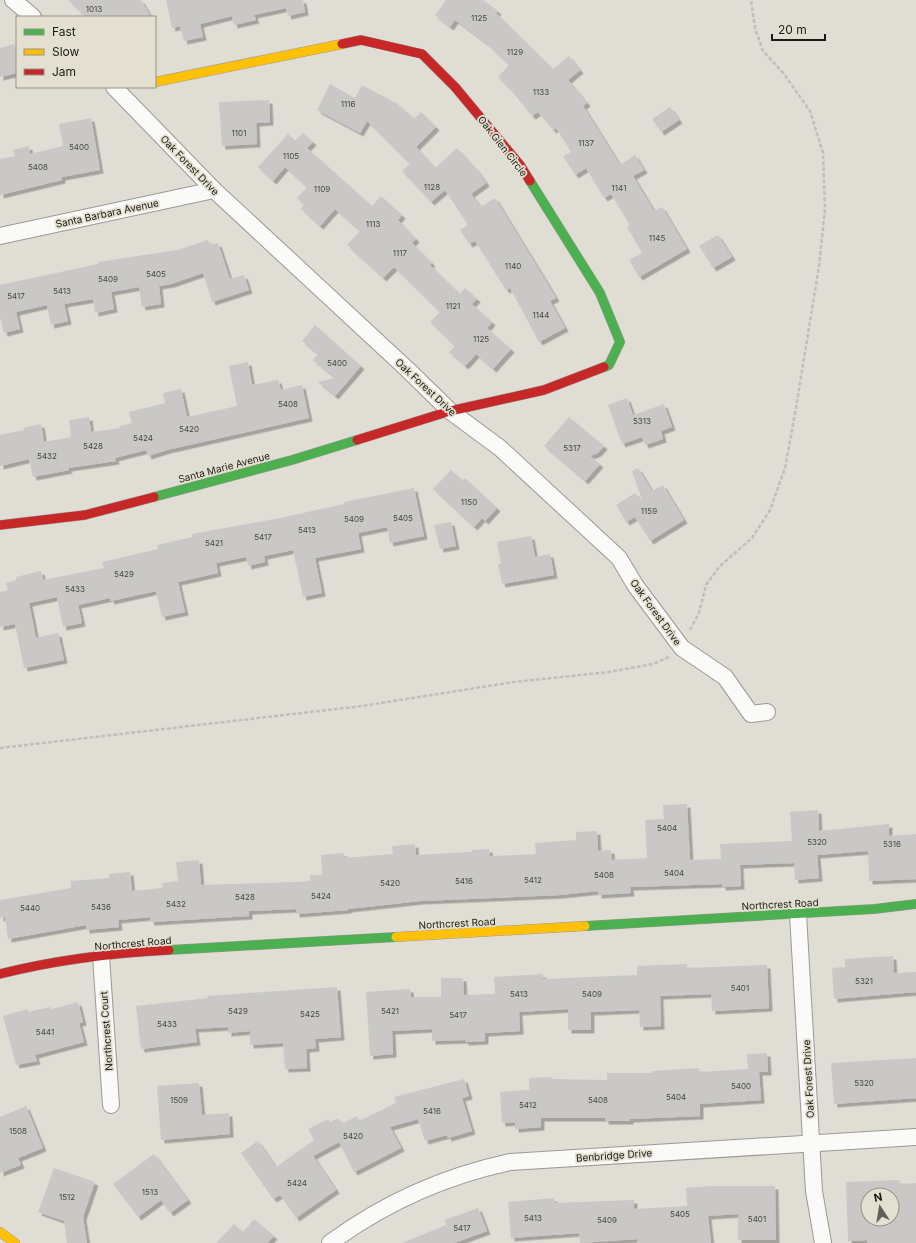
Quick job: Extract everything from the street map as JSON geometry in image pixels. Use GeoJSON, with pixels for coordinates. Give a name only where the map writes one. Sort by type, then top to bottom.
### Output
{"type":"FeatureCollection","features":[{"type":"Feature","properties":{"kind":"street"},"geometry":{"type":"LineString","coordinates":[[13,0],[32,16]]}},
{"type":"Feature","properties":{"kind":"street","name":"Oak Glen Circle"},"geometry":{"type":"LineString","coordinates":[[156,82],[361,40],[422,54],[455,87],[520,165],[600,293],[620,342],[609,365],[544,390],[450,411]]}},
{"type":"Feature","properties":{"kind":"street","name":"Oak Forest Drive"},"geometry":{"type":"LineString","coordinates":[[121,88],[214,190],[407,368],[450,411],[500,448],[619,558],[635,585],[682,648],[725,677],[751,714],[766,712]]}},
{"type":"Feature","properties":{"kind":"street","name":"Santa Barbara Avenue"},"geometry":{"type":"LineString","coordinates":[[0,236],[214,190]]}},
{"type":"Feature","properties":{"kind":"street","name":"Santa Marie Avenue"},"geometry":{"type":"LineString","coordinates":[[0,525],[85,515],[292,460],[450,411]]}},
{"type":"Feature","properties":{"kind":"street","name":"Northcrest Road"},"geometry":{"type":"LineString","coordinates":[[0,974],[20,968],[129,953],[798,914],[874,909],[916,904]]}},
{"type":"Feature","properties":{"kind":"street","name":"Oak Forest Drive"},"geometry":{"type":"LineString","coordinates":[[798,914],[814,1191],[823,1243]]}},
{"type":"Feature","properties":{"kind":"street","name":"Northcrest Court"},"geometry":{"type":"LineString","coordinates":[[101,956],[111,1105]]}},
{"type":"Feature","properties":{"kind":"street","name":"Benbridge Drive"},"geometry":{"type":"LineString","coordinates":[[330,1243],[355,1224],[396,1200],[476,1169],[510,1162],[812,1142],[916,1137]]}},
{"type":"Feature","properties":{"kind":"street"},"geometry":{"type":"LineString","coordinates":[[0,1232],[14,1243]]}},
{"type":"Feature","properties":{"kind":"path"},"geometry":{"type":"LineString","coordinates":[[689,632],[699,613],[706,585],[720,566],[752,538],[770,510],[784,468],[796,408],[819,266],[825,209],[822,153],[810,111],[784,74],[763,51],[755,28],[750,0]]}},
{"type":"Feature","properties":{"kind":"path"},"geometry":{"type":"LineString","coordinates":[[0,748],[362,706],[514,682],[609,672],[653,664],[673,656]]}},
{"type":"Feature","properties":{"kind":"building"},"geometry":{"type":"Polygon","coordinates":[[[68,0],[141,0],[150,16],[85,16],[68,0]]]}},
{"type":"Feature","properties":{"kind":"building"},"geometry":{"type":"Polygon","coordinates":[[[166,0],[303,0],[305,12],[288,16],[286,8],[254,15],[256,20],[234,25],[232,16],[200,24],[203,37],[184,41],[180,26],[172,28],[166,0]]]}},
{"type":"Feature","properties":{"kind":"building"},"geometry":{"type":"Polygon","coordinates":[[[446,0],[483,0],[498,11],[496,13],[553,69],[569,56],[580,70],[568,80],[587,103],[583,106],[620,165],[635,155],[644,170],[633,176],[654,211],[662,207],[687,249],[639,277],[629,260],[642,253],[627,227],[630,225],[611,194],[604,198],[586,168],[575,175],[563,156],[571,152],[556,128],[553,130],[538,112],[532,116],[511,90],[498,77],[509,65],[486,43],[455,20],[450,27],[435,15],[446,0]]]}},
{"type":"Feature","properties":{"kind":"building"},"geometry":{"type":"Polygon","coordinates":[[[14,44],[16,52],[16,73],[0,77],[0,48],[14,44]]]}},
{"type":"Feature","properties":{"kind":"building"},"geometry":{"type":"Polygon","coordinates":[[[330,84],[355,98],[362,85],[398,104],[414,119],[421,112],[436,127],[416,147],[435,168],[457,148],[477,170],[486,183],[471,194],[481,207],[495,198],[556,298],[550,301],[565,328],[539,342],[510,288],[506,290],[475,241],[469,244],[460,230],[468,225],[445,190],[431,202],[402,171],[410,164],[367,121],[360,133],[317,110],[330,84]]]}},
{"type":"Feature","properties":{"kind":"building"},"geometry":{"type":"Polygon","coordinates":[[[269,100],[270,122],[256,123],[257,144],[222,146],[219,102],[269,100]]]}},
{"type":"Feature","properties":{"kind":"building"},"geometry":{"type":"Polygon","coordinates":[[[670,107],[679,120],[661,132],[652,119],[670,107]]]}},
{"type":"Feature","properties":{"kind":"building"},"geometry":{"type":"Polygon","coordinates":[[[91,118],[100,170],[62,177],[62,180],[0,195],[0,159],[15,156],[13,150],[29,146],[30,154],[63,146],[59,124],[91,118]]]}},
{"type":"Feature","properties":{"kind":"building"},"geometry":{"type":"Polygon","coordinates":[[[303,133],[313,142],[307,148],[372,206],[381,196],[402,215],[398,220],[416,239],[412,243],[432,263],[430,265],[460,294],[465,288],[477,299],[472,304],[492,322],[487,328],[511,349],[493,369],[476,354],[465,366],[449,352],[455,346],[430,322],[440,312],[394,267],[383,278],[347,245],[360,231],[335,209],[320,226],[301,209],[304,205],[297,198],[307,187],[285,167],[273,181],[258,167],[288,134],[295,141],[303,133]]]}},
{"type":"Feature","properties":{"kind":"building"},"geometry":{"type":"Polygon","coordinates":[[[718,235],[732,257],[713,268],[699,246],[718,235]]]}},
{"type":"Feature","properties":{"kind":"building"},"geometry":{"type":"Polygon","coordinates":[[[208,240],[210,245],[218,243],[230,279],[244,275],[249,290],[212,302],[203,273],[171,284],[159,286],[161,304],[142,307],[139,287],[111,292],[114,309],[95,313],[93,299],[64,304],[68,321],[51,325],[47,305],[16,312],[20,329],[4,333],[0,317],[0,285],[98,264],[98,262],[177,250],[208,240]]]}},
{"type":"Feature","properties":{"kind":"building"},"geometry":{"type":"Polygon","coordinates":[[[315,325],[361,366],[335,396],[318,382],[335,378],[313,360],[318,354],[302,341],[315,325]]]}},
{"type":"Feature","properties":{"kind":"building"},"geometry":{"type":"Polygon","coordinates":[[[248,362],[252,385],[278,380],[281,390],[302,385],[309,418],[167,450],[148,456],[146,450],[115,458],[116,461],[68,468],[69,470],[33,477],[29,459],[0,466],[0,435],[24,430],[23,428],[41,424],[44,442],[71,437],[69,420],[89,417],[91,432],[120,428],[120,426],[132,423],[129,412],[165,403],[163,393],[181,389],[187,417],[237,406],[229,366],[248,362]]]}},
{"type":"Feature","properties":{"kind":"building"},"geometry":{"type":"Polygon","coordinates":[[[627,398],[633,415],[664,404],[672,427],[661,431],[663,439],[645,445],[642,437],[622,444],[608,405],[627,398]]]}},
{"type":"Feature","properties":{"kind":"building"},"geometry":{"type":"Polygon","coordinates":[[[569,417],[604,446],[598,453],[590,456],[600,464],[585,481],[544,446],[569,417]]]}},
{"type":"Feature","properties":{"kind":"building"},"geometry":{"type":"Polygon","coordinates":[[[638,468],[652,491],[663,485],[684,520],[650,541],[635,517],[626,522],[616,505],[635,493],[642,500],[632,471],[638,468]]]}},
{"type":"Feature","properties":{"kind":"building"},"geometry":{"type":"Polygon","coordinates":[[[451,470],[463,481],[465,478],[497,508],[485,521],[482,518],[474,527],[433,489],[451,470]]]}},
{"type":"Feature","properties":{"kind":"building"},"geometry":{"type":"Polygon","coordinates":[[[414,488],[424,536],[390,543],[387,527],[358,533],[361,549],[315,558],[322,593],[303,597],[293,550],[264,556],[265,562],[248,566],[246,557],[216,563],[218,573],[178,582],[185,612],[162,617],[156,591],[111,601],[110,598],[78,605],[82,623],[63,627],[57,597],[29,603],[36,638],[58,633],[64,660],[24,668],[15,624],[0,627],[0,592],[8,590],[6,583],[16,580],[16,577],[41,571],[43,580],[104,568],[102,562],[158,549],[157,545],[192,537],[192,534],[280,518],[344,504],[344,502],[414,488]]]}},
{"type":"Feature","properties":{"kind":"building"},"geometry":{"type":"Polygon","coordinates":[[[451,522],[456,546],[440,549],[434,525],[451,522]]]}},
{"type":"Feature","properties":{"kind":"building"},"geometry":{"type":"Polygon","coordinates":[[[531,536],[535,557],[550,554],[554,575],[502,584],[498,564],[501,564],[497,542],[531,536]]]}},
{"type":"Feature","properties":{"kind":"building"},"geometry":{"type":"Polygon","coordinates":[[[687,804],[690,860],[721,859],[720,844],[792,841],[790,812],[818,810],[819,831],[889,824],[889,836],[916,834],[916,879],[869,881],[868,851],[817,855],[819,878],[795,880],[794,863],[740,865],[741,886],[722,887],[722,884],[630,887],[631,893],[598,895],[598,891],[560,895],[420,901],[348,910],[296,914],[296,909],[249,911],[249,916],[151,922],[150,917],[118,920],[119,927],[86,930],[86,925],[8,939],[5,917],[0,918],[0,900],[71,888],[71,881],[109,878],[109,874],[130,872],[132,891],[163,888],[162,883],[178,881],[176,862],[199,860],[201,885],[310,881],[310,875],[322,875],[321,855],[344,853],[344,858],[393,854],[392,846],[415,844],[416,855],[472,852],[472,850],[489,849],[490,856],[536,854],[535,843],[576,840],[576,832],[597,831],[598,851],[611,850],[612,860],[647,858],[645,820],[664,819],[663,805],[687,804]]]}},
{"type":"Feature","properties":{"kind":"building"},"geometry":{"type":"Polygon","coordinates":[[[893,956],[894,973],[916,972],[916,992],[834,999],[832,968],[845,967],[845,959],[893,956]]]}},
{"type":"Feature","properties":{"kind":"building"},"geometry":{"type":"Polygon","coordinates":[[[687,964],[687,968],[767,965],[769,1008],[712,1011],[711,994],[660,996],[661,1026],[640,1027],[639,1010],[591,1012],[591,1030],[568,1030],[568,1009],[519,1012],[520,1031],[485,1033],[485,1041],[465,1042],[465,1040],[432,1041],[432,1029],[392,1031],[393,1054],[370,1056],[366,992],[410,989],[411,997],[441,997],[441,978],[463,978],[464,995],[495,994],[494,977],[543,974],[543,979],[637,975],[637,966],[687,964]]]}},
{"type":"Feature","properties":{"kind":"building"},"geometry":{"type":"Polygon","coordinates":[[[337,987],[341,1037],[315,1039],[316,1048],[306,1049],[307,1068],[285,1069],[283,1043],[250,1045],[250,1031],[228,1033],[228,1027],[195,1029],[197,1042],[141,1049],[136,1006],[208,998],[207,996],[337,987]]]}},
{"type":"Feature","properties":{"kind":"building"},"geometry":{"type":"Polygon","coordinates":[[[78,1002],[83,1022],[79,1023],[84,1042],[35,1055],[37,1061],[16,1065],[3,1016],[28,1009],[28,1012],[50,1007],[51,1009],[78,1002]]]}},
{"type":"Feature","properties":{"kind":"building"},"geometry":{"type":"Polygon","coordinates":[[[767,1053],[768,1072],[759,1072],[761,1100],[700,1104],[700,1116],[630,1119],[630,1121],[605,1121],[605,1118],[541,1118],[541,1127],[515,1129],[515,1122],[502,1123],[500,1092],[529,1090],[529,1078],[552,1077],[553,1079],[607,1080],[607,1073],[652,1073],[652,1071],[699,1068],[699,1072],[748,1069],[747,1054],[767,1053]]]}},
{"type":"Feature","properties":{"kind":"building"},"geometry":{"type":"Polygon","coordinates":[[[916,1058],[916,1098],[834,1104],[831,1063],[916,1058]]]}},
{"type":"Feature","properties":{"kind":"building"},"geometry":{"type":"Polygon","coordinates":[[[464,1079],[469,1096],[462,1098],[472,1131],[448,1138],[447,1135],[425,1141],[418,1119],[390,1127],[401,1148],[354,1172],[339,1142],[313,1156],[336,1190],[296,1218],[280,1195],[273,1199],[241,1153],[258,1141],[276,1167],[314,1140],[308,1129],[328,1119],[330,1122],[338,1118],[342,1124],[357,1116],[359,1121],[396,1103],[394,1097],[464,1079]]]}},
{"type":"Feature","properties":{"kind":"building"},"geometry":{"type":"Polygon","coordinates":[[[199,1083],[202,1115],[229,1113],[230,1134],[161,1140],[157,1086],[199,1083]]]}},
{"type":"Feature","properties":{"kind":"building"},"geometry":{"type":"Polygon","coordinates":[[[26,1106],[43,1148],[18,1158],[21,1165],[0,1173],[0,1117],[26,1106]]]}},
{"type":"Feature","properties":{"kind":"building"},"geometry":{"type":"Polygon","coordinates":[[[154,1154],[188,1200],[170,1213],[161,1200],[138,1217],[113,1184],[154,1154]]]}},
{"type":"Feature","properties":{"kind":"building"},"geometry":{"type":"Polygon","coordinates":[[[54,1168],[95,1182],[83,1217],[87,1243],[67,1243],[64,1221],[38,1212],[54,1168]]]}},
{"type":"Feature","properties":{"kind":"building"},"geometry":{"type":"Polygon","coordinates":[[[899,1180],[900,1184],[916,1183],[916,1243],[867,1243],[867,1240],[848,1241],[846,1182],[899,1180]]]}},
{"type":"Feature","properties":{"kind":"building"},"geometry":{"type":"Polygon","coordinates":[[[711,1186],[775,1186],[776,1240],[738,1240],[738,1214],[708,1216],[711,1243],[637,1243],[637,1239],[580,1243],[579,1233],[511,1238],[508,1202],[554,1198],[554,1203],[634,1200],[634,1209],[687,1206],[686,1188],[711,1186]]]}},
{"type":"Feature","properties":{"kind":"building"},"geometry":{"type":"Polygon","coordinates":[[[478,1208],[487,1231],[454,1243],[402,1243],[446,1225],[445,1220],[478,1208]]]}},
{"type":"Feature","properties":{"kind":"building"},"geometry":{"type":"Polygon","coordinates":[[[254,1219],[274,1236],[267,1243],[216,1243],[234,1224],[243,1232],[254,1219]]]}},
{"type":"Feature","properties":{"kind":"traffic: fast"},"geometry":{"type":"LineString","coordinates":[[530,181],[600,293],[620,342],[609,365],[604,367]]}},
{"type":"Feature","properties":{"kind":"traffic: fast"},"geometry":{"type":"LineString","coordinates":[[154,497],[292,460],[357,440]]}},
{"type":"Feature","properties":{"kind":"traffic: fast"},"geometry":{"type":"LineString","coordinates":[[585,926],[874,909],[916,904]]}},
{"type":"Feature","properties":{"kind":"traffic: fast"},"geometry":{"type":"LineString","coordinates":[[169,950],[396,937]]}},
{"type":"Feature","properties":{"kind":"traffic: slow"},"geometry":{"type":"LineString","coordinates":[[156,82],[342,44]]}},
{"type":"Feature","properties":{"kind":"traffic: slow"},"geometry":{"type":"LineString","coordinates":[[396,937],[585,926]]}},
{"type":"Feature","properties":{"kind":"traffic: slow"},"geometry":{"type":"LineString","coordinates":[[0,1232],[15,1243]]}},
{"type":"Feature","properties":{"kind":"traffic: jam"},"geometry":{"type":"LineString","coordinates":[[342,44],[361,40],[422,54],[455,87],[520,165],[530,181]]}},
{"type":"Feature","properties":{"kind":"traffic: jam"},"geometry":{"type":"LineString","coordinates":[[357,440],[450,411],[544,390],[604,367]]}},
{"type":"Feature","properties":{"kind":"traffic: jam"},"geometry":{"type":"LineString","coordinates":[[0,525],[85,515],[154,497]]}},
{"type":"Feature","properties":{"kind":"traffic: jam"},"geometry":{"type":"LineString","coordinates":[[0,974],[84,958],[169,950]]}}]}
